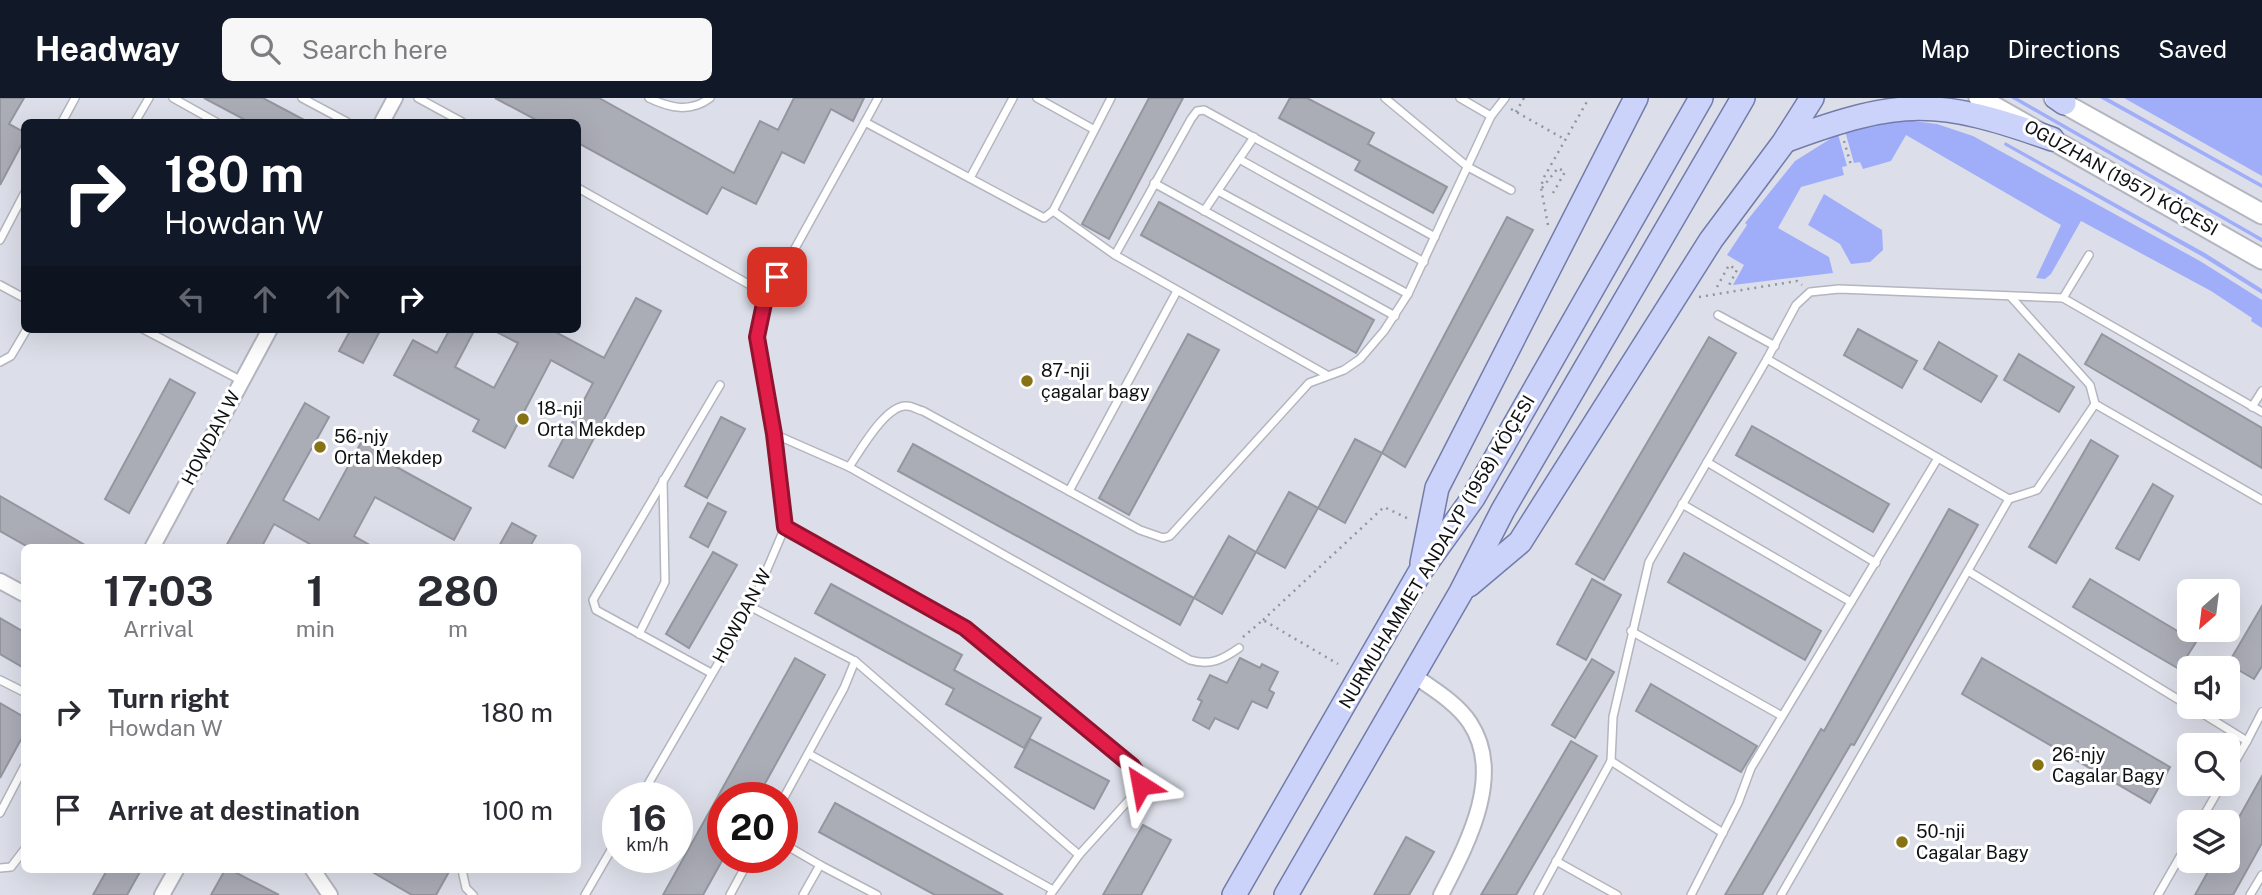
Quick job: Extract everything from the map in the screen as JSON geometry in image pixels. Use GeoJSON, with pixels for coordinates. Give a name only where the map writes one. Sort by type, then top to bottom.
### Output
{"type":"FeatureCollection","features":[{"type":"Feature","properties":{"kind":"main road"},"geometry":{"type":"LineString","coordinates":[[1420,572],[1437,488],[1636,98]]}},
{"type":"Feature","properties":{"kind":"main road","name":"NURMUHAMMET ANDALYP (1958) KÖÇESI"},"geometry":{"type":"LineString","coordinates":[[1234,895],[1420,572],[1473,498],[1701,98]]}},
{"type":"Feature","properties":{"kind":"main road","name":"NURMUHAMMET ANDALYP (1958) KÖÇESI"},"geometry":{"type":"LineString","coordinates":[[1286,895],[1461,592],[1503,510],[1743,98]]}},
{"type":"Feature","properties":{"kind":"main road"},"geometry":{"type":"LineString","coordinates":[[1461,592],[1520,542],[1711,240],[1784,142],[1812,98]]}},
{"type":"Feature","properties":{"kind":"main road","name":"OGUZHAN (1957) KÖÇESI"},"geometry":{"type":"LineString","coordinates":[[1979,98],[2262,259]]}},
{"type":"Feature","properties":{"kind":"main road"},"geometry":{"type":"LineString","coordinates":[[1784,142],[1851,110],[1907,99],[1962,107],[2052,139]]}},
{"type":"Feature","properties":{"kind":"main road"},"geometry":{"type":"LineString","coordinates":[[2058,100],[2262,214]]}},
{"type":"Feature","properties":{"kind":"street"},"geometry":{"type":"LineString","coordinates":[[384,119],[395,98]]}},
{"type":"Feature","properties":{"kind":"street","name":"HOWDAN W"},"geometry":{"type":"LineString","coordinates":[[154,544],[268,333]]}},
{"type":"Feature","properties":{"kind":"street"},"geometry":{"type":"LineString","coordinates":[[0,581],[21,592]]}},
{"type":"Feature","properties":{"kind":"street"},"geometry":{"type":"LineString","coordinates":[[1413,675],[1441,695],[1470,722],[1483,752],[1484,777],[1469,839],[1441,895]]}},
{"type":"Feature","properties":{"kind":"street"},"geometry":{"type":"LineString","coordinates":[[162,895],[174,873]]}},
{"type":"Feature","properties":{"kind":"street"},"geometry":{"type":"LineString","coordinates":[[315,873],[328,894]]}},
{"type":"Feature","properties":{"kind":"lane"},"geometry":{"type":"LineString","coordinates":[[64,119],[75,98]]}},
{"type":"Feature","properties":{"kind":"lane"},"geometry":{"type":"LineString","coordinates":[[137,119],[149,98]]}},
{"type":"Feature","properties":{"kind":"lane"},"geometry":{"type":"LineString","coordinates":[[173,98],[211,119]]}},
{"type":"Feature","properties":{"kind":"lane"},"geometry":{"type":"LineString","coordinates":[[302,98],[341,119]]}},
{"type":"Feature","properties":{"kind":"lane"},"geometry":{"type":"LineString","coordinates":[[418,98],[456,119]]}},
{"type":"Feature","properties":{"kind":"lane"},"geometry":{"type":"LineString","coordinates":[[649,98],[671,107],[683,108],[700,105],[710,98]]}},
{"type":"Feature","properties":{"kind":"lane","name":"HOWDAN W"},"geometry":{"type":"LineString","coordinates":[[649,782],[751,607],[785,527],[774,434],[757,337],[766,294],[788,261],[878,98]]}},
{"type":"Feature","properties":{"kind":"lane"},"geometry":{"type":"LineString","coordinates":[[970,178],[1013,98]]}},
{"type":"Feature","properties":{"kind":"lane"},"geometry":{"type":"LineString","coordinates":[[1037,98],[1093,129]]}},
{"type":"Feature","properties":{"kind":"lane"},"geometry":{"type":"LineString","coordinates":[[865,122],[1044,218],[1053,211],[1111,98]]}},
{"type":"Feature","properties":{"kind":"lane"},"geometry":{"type":"LineString","coordinates":[[1385,98],[1468,167],[1511,190]]}},
{"type":"Feature","properties":{"kind":"lane"},"geometry":{"type":"LineString","coordinates":[[1460,98],[1491,116]]}},
{"type":"Feature","properties":{"kind":"lane"},"geometry":{"type":"LineString","coordinates":[[849,467],[881,422],[894,408],[906,405],[923,411],[1140,530],[1163,538],[1170,536],[1309,383],[1344,370],[1360,359],[1395,316],[1424,262],[1491,116],[1503,100]]}},
{"type":"Feature","properties":{"kind":"lane"},"geometry":{"type":"LineString","coordinates":[[1115,255],[1197,111],[1204,110],[1435,237]]}},
{"type":"Feature","properties":{"kind":"lane"},"geometry":{"type":"LineString","coordinates":[[1204,211],[1254,137]]}},
{"type":"Feature","properties":{"kind":"lane"},"geometry":{"type":"LineString","coordinates":[[1239,159],[1424,262]]}},
{"type":"Feature","properties":{"kind":"lane"},"geometry":{"type":"LineString","coordinates":[[1154,183],[1395,316]]}},
{"type":"Feature","properties":{"kind":"lane"},"geometry":{"type":"LineString","coordinates":[[581,190],[766,294]]}},
{"type":"Feature","properties":{"kind":"lane"},"geometry":{"type":"LineString","coordinates":[[1218,191],[1408,293]]}},
{"type":"Feature","properties":{"kind":"lane"},"geometry":{"type":"LineString","coordinates":[[0,240],[21,200]]}},
{"type":"Feature","properties":{"kind":"lane"},"geometry":{"type":"LineString","coordinates":[[1053,211],[1115,255],[1327,375]]}},
{"type":"Feature","properties":{"kind":"lane"},"geometry":{"type":"LineString","coordinates":[[2063,299],[2089,255]]}},
{"type":"Feature","properties":{"kind":"lane"},"geometry":{"type":"LineString","coordinates":[[0,285],[21,296]]}},
{"type":"Feature","properties":{"kind":"lane"},"geometry":{"type":"LineString","coordinates":[[1538,895],[1611,761],[1613,717],[1649,562],[1796,305],[1810,292],[1839,289],[2063,299],[2262,412]]}},
{"type":"Feature","properties":{"kind":"lane"},"geometry":{"type":"LineString","coordinates":[[1069,491],[1177,291]]}},
{"type":"Feature","properties":{"kind":"lane"},"geometry":{"type":"LineString","coordinates":[[2011,297],[2090,385],[2095,404],[2262,500]]}},
{"type":"Feature","properties":{"kind":"lane"},"geometry":{"type":"LineString","coordinates":[[1718,315],[1774,346]]}},
{"type":"Feature","properties":{"kind":"lane"},"geometry":{"type":"LineString","coordinates":[[0,362],[11,356],[25,333]]}},
{"type":"Feature","properties":{"kind":"lane"},"geometry":{"type":"LineString","coordinates":[[151,333],[242,381]]}},
{"type":"Feature","properties":{"kind":"lane"},"geometry":{"type":"LineString","coordinates":[[1767,359],[2009,499]]}},
{"type":"Feature","properties":{"kind":"lane"},"geometry":{"type":"LineString","coordinates":[[711,673],[596,610],[593,600],[720,385]]}},
{"type":"Feature","properties":{"kind":"lane"},"geometry":{"type":"LineString","coordinates":[[2252,407],[2262,391]]}},
{"type":"Feature","properties":{"kind":"lane"},"geometry":{"type":"LineString","coordinates":[[1781,895],[2009,499],[2037,490],[2095,404]]}},
{"type":"Feature","properties":{"kind":"lane"},"geometry":{"type":"LineString","coordinates":[[774,434],[849,467],[1190,660],[1202,664],[1216,662],[1236,650]]}},
{"type":"Feature","properties":{"kind":"lane"},"geometry":{"type":"LineString","coordinates":[[1691,895],[1723,833],[1751,768],[1938,458]]}},
{"type":"Feature","properties":{"kind":"lane"},"geometry":{"type":"LineString","coordinates":[[1707,463],[1876,563]]}},
{"type":"Feature","properties":{"kind":"lane"},"geometry":{"type":"LineString","coordinates":[[639,634],[665,582],[663,479]]}},
{"type":"Feature","properties":{"kind":"lane"},"geometry":{"type":"LineString","coordinates":[[1682,504],[1851,602]]}},
{"type":"Feature","properties":{"kind":"lane"},"geometry":{"type":"LineString","coordinates":[[785,527],[959,624],[1132,766],[1140,777],[1141,785],[1079,855],[1052,892],[808,754]]}},
{"type":"Feature","properties":{"kind":"lane"},"geometry":{"type":"LineString","coordinates":[[1968,570],[2177,698]]}},
{"type":"Feature","properties":{"kind":"lane"},"geometry":{"type":"LineString","coordinates":[[751,607],[855,661],[1079,855]]}},
{"type":"Feature","properties":{"kind":"lane"},"geometry":{"type":"LineString","coordinates":[[1631,631],[1782,716]]}},
{"type":"Feature","properties":{"kind":"lane"},"geometry":{"type":"LineString","coordinates":[[793,782],[844,688],[855,661]]}},
{"type":"Feature","properties":{"kind":"lane"},"geometry":{"type":"LineString","coordinates":[[0,680],[21,690]]}},
{"type":"Feature","properties":{"kind":"lane"},"geometry":{"type":"LineString","coordinates":[[2240,753],[2262,712]]}},
{"type":"Feature","properties":{"kind":"lane"},"geometry":{"type":"LineString","coordinates":[[2211,719],[2247,741]]}},
{"type":"Feature","properties":{"kind":"lane"},"geometry":{"type":"LineString","coordinates":[[1611,761],[1723,833]]}},
{"type":"Feature","properties":{"kind":"lane"},"geometry":{"type":"LineString","coordinates":[[0,813],[21,773]]}},
{"type":"Feature","properties":{"kind":"lane"},"geometry":{"type":"LineString","coordinates":[[798,852],[877,895]]}},
{"type":"Feature","properties":{"kind":"lane"},"geometry":{"type":"LineString","coordinates":[[0,868],[11,867],[21,854]]}},
{"type":"Feature","properties":{"kind":"lane"},"geometry":{"type":"LineString","coordinates":[[1556,861],[1617,895]]}},
{"type":"Feature","properties":{"kind":"lane"},"geometry":{"type":"LineString","coordinates":[[2158,895],[2177,862]]}},
{"type":"Feature","properties":{"kind":"lane"},"geometry":{"type":"LineString","coordinates":[[803,895],[820,865]]}},
{"type":"Feature","properties":{"kind":"lane"},"geometry":{"type":"LineString","coordinates":[[585,895],[602,866]]}},
{"type":"Feature","properties":{"kind":"lane"},"geometry":{"type":"LineString","coordinates":[[463,873],[466,888],[473,895]]}},
{"type":"Feature","properties":{"kind":"lane"},"geometry":{"type":"LineString","coordinates":[[730,895],[742,873]]}},
{"type":"Feature","properties":{"kind":"lane"},"geometry":{"type":"LineString","coordinates":[[2250,895],[2262,875]]}},
{"type":"Feature","properties":{"kind":"path"},"geometry":{"type":"LineString","coordinates":[[1516,112],[1524,98]]}},
{"type":"Feature","properties":{"kind":"path"},"geometry":{"type":"LineString","coordinates":[[1550,235],[1541,188],[1543,178],[1588,98]]}},
{"type":"Feature","properties":{"kind":"path"},"geometry":{"type":"LineString","coordinates":[[1503,100],[1516,112],[1566,140]]}},
{"type":"Feature","properties":{"kind":"path"},"geometry":{"type":"LineString","coordinates":[[1841,133],[1851,164]]}},
{"type":"Feature","properties":{"kind":"path"},"geometry":{"type":"LineString","coordinates":[[1541,188],[1558,168],[1565,172],[1553,193]]}},
{"type":"Feature","properties":{"kind":"path"},"geometry":{"type":"LineString","coordinates":[[1717,287],[1729,265],[1737,270],[1726,291]]}},
{"type":"Feature","properties":{"kind":"path"},"geometry":{"type":"LineString","coordinates":[[1693,299],[1726,291],[1797,281],[1810,292]]}},
{"type":"Feature","properties":{"kind":"path"},"geometry":{"type":"LineString","coordinates":[[1236,650],[1240,640],[1384,507],[1412,521]]}},
{"type":"Feature","properties":{"kind":"path"},"geometry":{"type":"LineString","coordinates":[[1263,620],[1338,664]]}},
{"type":"Feature","properties":{"kind":"shaded area"},"geometry":{"type":"Polygon","coordinates":[[[2011,98],[2018,98],[2262,238],[2262,242],[2011,98]]]}},
{"type":"Feature","properties":{"kind":"shaded area"},"geometry":{"type":"Polygon","coordinates":[[[2100,98],[2108,98],[2262,184],[2262,188],[2100,98]]]}},
{"type":"Feature","properties":{"kind":"shaded area"},"geometry":{"type":"Polygon","coordinates":[[[2124,98],[2262,98],[2262,176],[2124,98]]]}},
{"type":"Feature","properties":{"kind":"shaded area"},"geometry":{"type":"Polygon","coordinates":[[[1905,120],[1937,124],[1973,136],[2200,261],[2262,300],[2262,328],[2251,321],[2252,318],[2211,291],[2081,221],[2051,274],[2045,279],[2036,278],[2061,225],[1906,135],[1891,161],[1863,169],[1860,162],[1854,163],[1845,131],[1871,123],[1905,120]]]}},
{"type":"Feature","properties":{"kind":"shaded area"},"geometry":{"type":"Polygon","coordinates":[[[1838,134],[1847,166],[1842,167],[1844,175],[1801,187],[1778,228],[1829,257],[1833,273],[1733,285],[1744,265],[1727,255],[1747,225],[1745,223],[1795,161],[1838,134]]]}},
{"type":"Feature","properties":{"kind":"shaded area"},"geometry":{"type":"Polygon","coordinates":[[[2005,142],[2205,253],[2262,289],[2262,294],[2203,257],[2004,145],[2005,142]]]}},
{"type":"Feature","properties":{"kind":"shaded area"},"geometry":{"type":"Polygon","coordinates":[[[1824,194],[1882,230],[1883,250],[1870,262],[1851,264],[1840,244],[1808,225],[1824,194]]]}},
{"type":"Feature","properties":{"kind":"building"},"geometry":{"type":"Polygon","coordinates":[[[0,98],[24,98],[9,124],[21,130],[21,146],[0,185],[0,98]]]}},
{"type":"Feature","properties":{"kind":"building"},"geometry":{"type":"Polygon","coordinates":[[[204,98],[263,98],[302,119],[243,119],[204,98]]]}},
{"type":"Feature","properties":{"kind":"building"},"geometry":{"type":"Polygon","coordinates":[[[495,98],[599,98],[734,173],[760,121],[778,130],[794,98],[864,98],[853,121],[831,109],[804,163],[782,152],[756,204],[722,187],[707,214],[581,145],[581,119],[534,119],[495,98]]]}},
{"type":"Feature","properties":{"kind":"building"},"geometry":{"type":"Polygon","coordinates":[[[1149,98],[1183,98],[1109,239],[1082,224],[1149,98]]]}},
{"type":"Feature","properties":{"kind":"building"},"geometry":{"type":"Polygon","coordinates":[[[1290,98],[1307,98],[1374,133],[1368,144],[1447,187],[1433,213],[1355,170],[1360,161],[1279,118],[1290,98]]]}},
{"type":"Feature","properties":{"kind":"building"},"geometry":{"type":"Polygon","coordinates":[[[1159,202],[1374,320],[1356,353],[1141,235],[1159,202]]]}},
{"type":"Feature","properties":{"kind":"building"},"geometry":{"type":"Polygon","coordinates":[[[1507,217],[1533,230],[1405,467],[1382,453],[1507,217]]]}},
{"type":"Feature","properties":{"kind":"building","name":"18-nji Orta Mekdep"},"geometry":{"type":"Polygon","coordinates":[[[636,298],[661,311],[573,478],[549,466],[593,383],[551,360],[505,448],[473,431],[479,420],[394,375],[413,340],[437,353],[448,333],[473,333],[455,367],[494,388],[518,343],[499,333],[557,333],[604,358],[636,298]]]}},
{"type":"Feature","properties":{"kind":"building"},"geometry":{"type":"Polygon","coordinates":[[[1858,329],[1917,361],[1902,388],[1844,355],[1858,329]]]}},
{"type":"Feature","properties":{"kind":"building"},"geometry":{"type":"Polygon","coordinates":[[[349,333],[379,333],[363,363],[339,351],[349,333]]]}},
{"type":"Feature","properties":{"kind":"building"},"geometry":{"type":"Polygon","coordinates":[[[1188,334],[1219,350],[1129,515],[1099,498],[1188,334]]]}},
{"type":"Feature","properties":{"kind":"building"},"geometry":{"type":"Polygon","coordinates":[[[2102,334],[2262,428],[2262,468],[2085,364],[2102,334]]]}},
{"type":"Feature","properties":{"kind":"building"},"geometry":{"type":"Polygon","coordinates":[[[1709,337],[1736,353],[1604,580],[1576,564],[1709,337]]]}},
{"type":"Feature","properties":{"kind":"building"},"geometry":{"type":"Polygon","coordinates":[[[1939,342],[1997,376],[1981,402],[1924,369],[1939,342]]]}},
{"type":"Feature","properties":{"kind":"building"},"geometry":{"type":"Polygon","coordinates":[[[2019,354],[2074,387],[2059,412],[2004,380],[2019,354]]]}},
{"type":"Feature","properties":{"kind":"building"},"geometry":{"type":"Polygon","coordinates":[[[170,379],[195,393],[129,513],[105,499],[170,379]]]}},
{"type":"Feature","properties":{"kind":"building"},"geometry":{"type":"Polygon","coordinates":[[[305,403],[329,417],[283,500],[319,520],[364,437],[396,455],[391,464],[471,508],[454,540],[375,497],[354,536],[368,544],[310,544],[274,524],[263,544],[227,544],[305,403]]]}},
{"type":"Feature","properties":{"kind":"building"},"geometry":{"type":"Polygon","coordinates":[[[721,417],[745,429],[707,498],[685,486],[721,417]]]}},
{"type":"Feature","properties":{"kind":"building"},"geometry":{"type":"Polygon","coordinates":[[[1752,426],[1889,504],[1873,532],[1736,455],[1752,426]]]}},
{"type":"Feature","properties":{"kind":"building"},"geometry":{"type":"Polygon","coordinates":[[[1355,439],[1382,453],[1345,523],[1318,508],[1355,439]]]}},
{"type":"Feature","properties":{"kind":"building"},"geometry":{"type":"Polygon","coordinates":[[[2091,440],[2118,456],[2056,563],[2029,547],[2091,440]]]}},
{"type":"Feature","properties":{"kind":"building"},"geometry":{"type":"Polygon","coordinates":[[[913,444],[1194,598],[1180,625],[898,471],[913,444]]]}},
{"type":"Feature","properties":{"kind":"building"},"geometry":{"type":"Polygon","coordinates":[[[2153,484],[2173,496],[2139,560],[2116,548],[2153,484]]]}},
{"type":"Feature","properties":{"kind":"building"},"geometry":{"type":"Polygon","coordinates":[[[1289,492],[1318,508],[1285,568],[1256,552],[1289,492]]]}},
{"type":"Feature","properties":{"kind":"building"},"geometry":{"type":"Polygon","coordinates":[[[0,496],[83,544],[23,544],[0,531],[0,496]]]}},
{"type":"Feature","properties":{"kind":"building"},"geometry":{"type":"Polygon","coordinates":[[[708,503],[726,512],[708,547],[690,537],[708,503]]]}},
{"type":"Feature","properties":{"kind":"building"},"geometry":{"type":"Polygon","coordinates":[[[1949,509],[1978,525],[1854,745],[1851,744],[1762,895],[1725,895],[1821,729],[1824,731],[1949,509]]]}},
{"type":"Feature","properties":{"kind":"building"},"geometry":{"type":"Polygon","coordinates":[[[512,523],[536,536],[531,544],[500,544],[512,523]]]}},
{"type":"Feature","properties":{"kind":"building"},"geometry":{"type":"Polygon","coordinates":[[[1229,536],[1256,552],[1222,614],[1194,598],[1229,536]]]}},
{"type":"Feature","properties":{"kind":"building"},"geometry":{"type":"Polygon","coordinates":[[[713,552],[737,565],[689,648],[666,634],[713,552]]]}},
{"type":"Feature","properties":{"kind":"building"},"geometry":{"type":"Polygon","coordinates":[[[1684,553],[1821,631],[1805,660],[1668,582],[1684,553]]]}},
{"type":"Feature","properties":{"kind":"building"},"geometry":{"type":"Polygon","coordinates":[[[1592,579],[1621,595],[1586,660],[1557,644],[1592,579]]]}},
{"type":"Feature","properties":{"kind":"building"},"geometry":{"type":"Polygon","coordinates":[[[2090,579],[2177,631],[2177,642],[2196,642],[2187,656],[2177,656],[2177,668],[2073,607],[2090,579]]]}},
{"type":"Feature","properties":{"kind":"building"},"geometry":{"type":"Polygon","coordinates":[[[831,584],[962,655],[954,670],[1041,718],[1024,748],[946,704],[954,689],[815,613],[831,584]]]}},
{"type":"Feature","properties":{"kind":"building"},"geometry":{"type":"Polygon","coordinates":[[[2262,606],[2262,666],[2254,679],[2240,671],[2240,656],[2233,656],[2262,606]]]}},
{"type":"Feature","properties":{"kind":"building"},"geometry":{"type":"Polygon","coordinates":[[[0,618],[21,630],[21,666],[0,654],[0,618]]]}},
{"type":"Feature","properties":{"kind":"building"},"geometry":{"type":"Polygon","coordinates":[[[795,658],[825,675],[766,782],[726,782],[795,658]]]}},
{"type":"Feature","properties":{"kind":"building"},"geometry":{"type":"Polygon","coordinates":[[[1240,658],[1260,668],[1262,664],[1278,672],[1269,690],[1274,693],[1267,708],[1252,701],[1238,729],[1215,718],[1209,729],[1193,720],[1202,701],[1198,699],[1210,675],[1227,683],[1240,658]]]}},
{"type":"Feature","properties":{"kind":"building"},"geometry":{"type":"Polygon","coordinates":[[[1982,658],[2170,767],[2150,803],[1962,694],[1982,658]]]}},
{"type":"Feature","properties":{"kind":"building"},"geometry":{"type":"Polygon","coordinates":[[[1592,659],[1614,672],[1575,738],[1552,725],[1592,659]]]}},
{"type":"Feature","properties":{"kind":"building"},"geometry":{"type":"Polygon","coordinates":[[[1651,684],[1757,746],[1741,772],[1636,711],[1651,684]]]}},
{"type":"Feature","properties":{"kind":"building"},"geometry":{"type":"Polygon","coordinates":[[[0,703],[21,715],[21,740],[0,778],[0,703]]]}},
{"type":"Feature","properties":{"kind":"building"},"geometry":{"type":"Polygon","coordinates":[[[1030,739],[1109,781],[1094,809],[1015,767],[1030,739]]]}},
{"type":"Feature","properties":{"kind":"building"},"geometry":{"type":"Polygon","coordinates":[[[1571,741],[1597,756],[1516,895],[1481,895],[1571,741]]]}},
{"type":"Feature","properties":{"kind":"building"},"geometry":{"type":"Polygon","coordinates":[[[2262,776],[2262,843],[2233,895],[2195,895],[2207,873],[2240,873],[2240,815],[2262,776]]]}},
{"type":"Feature","properties":{"kind":"building"},"geometry":{"type":"Polygon","coordinates":[[[835,803],[1003,895],[935,895],[819,832],[835,803]]]}},
{"type":"Feature","properties":{"kind":"building"},"geometry":{"type":"Polygon","coordinates":[[[707,816],[707,873],[715,873],[703,895],[663,895],[675,873],[693,873],[693,841],[707,816]]]}},
{"type":"Feature","properties":{"kind":"building"},"geometry":{"type":"Polygon","coordinates":[[[1143,825],[1171,840],[1141,895],[1103,895],[1143,825]]]}},
{"type":"Feature","properties":{"kind":"building"},"geometry":{"type":"Polygon","coordinates":[[[1406,837],[1434,852],[1409,895],[1374,895],[1406,837]]]}},
{"type":"Feature","properties":{"kind":"building"},"geometry":{"type":"Polygon","coordinates":[[[105,873],[139,873],[127,895],[93,895],[105,873]]]}},
{"type":"Feature","properties":{"kind":"building"},"geometry":{"type":"Polygon","coordinates":[[[223,873],[237,873],[279,895],[211,895],[223,873]]]}},
{"type":"Feature","properties":{"kind":"building"},"geometry":{"type":"Polygon","coordinates":[[[374,873],[448,873],[436,895],[412,895],[374,873]]]}},
{"type":"Feature","properties":{"kind":"place","name":"87-nji çagalar bagy"},"geometry":{"type":"Point","coordinates":[1027,381]}},
{"type":"Feature","properties":{"kind":"place","name":"18-nji Orta Mekdep"},"geometry":{"type":"Point","coordinates":[523,419]}},
{"type":"Feature","properties":{"kind":"place","name":"56-njy Orta Mekdep"},"geometry":{"type":"Point","coordinates":[320,447]}},
{"type":"Feature","properties":{"kind":"place","name":"26-njy Cagalar Bagy"},"geometry":{"type":"Point","coordinates":[2038,765]}},
{"type":"Feature","properties":{"kind":"place","name":"50-nji Cagalar Bagy"},"geometry":{"type":"Point","coordinates":[1902,842]}},
{"type":"Feature","properties":{"kind":"route"},"geometry":{"type":"LineString","coordinates":[[777,277],[766,294],[757,337],[774,434],[785,527],[948,617],[982,640],[1132,766],[1140,777],[1141,785]]}}]}
